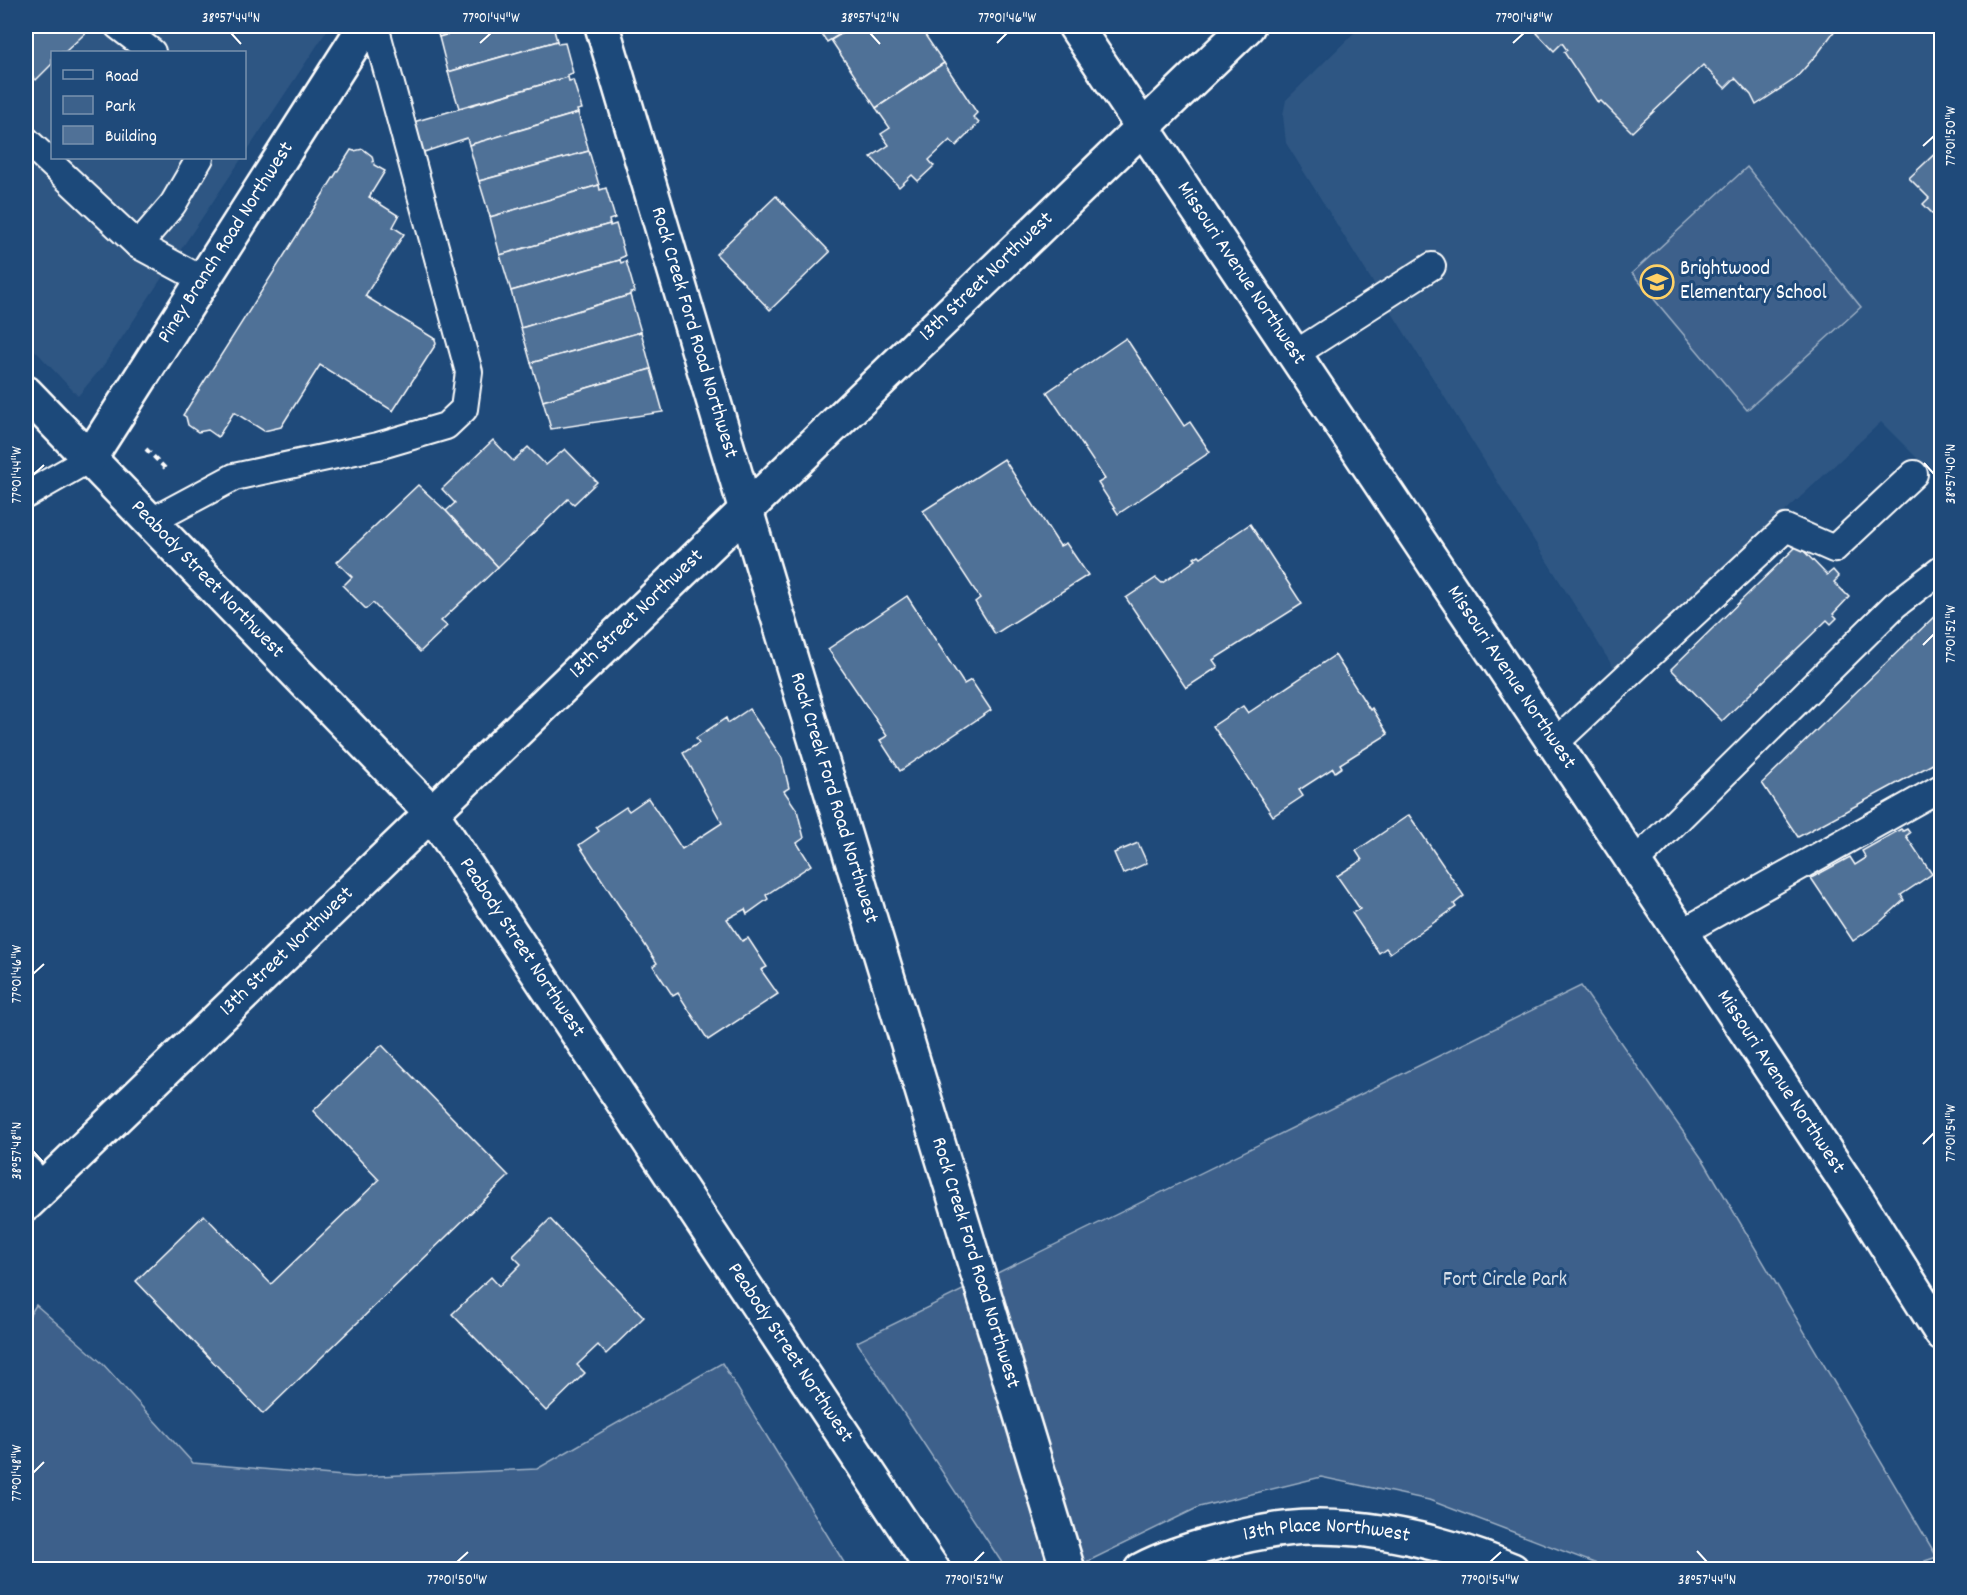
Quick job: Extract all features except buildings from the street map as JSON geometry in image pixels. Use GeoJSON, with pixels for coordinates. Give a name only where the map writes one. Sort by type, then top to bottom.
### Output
{"type":"FeatureCollection","features":[{"type":"Feature","properties":{"kind":"street","name":"Piney Branch Road Northwest"},"geometry":{"type":"LineString","coordinates":[[89,459],[366,26]]}},
{"type":"Feature","properties":{"kind":"street","name":"Rock Creek Ford Road Northwest"},"geometry":{"type":"LineString","coordinates":[[602,26],[745,509],[1068,1569]]}},
{"type":"Feature","properties":{"kind":"street","name":"Missouri Avenue Northwest"},"geometry":{"type":"LineString","coordinates":[[1075,26],[1634,862],[1859,1202],[1941,1334]]}},
{"type":"Feature","properties":{"kind":"street","name":"13th Street Northwest"},"geometry":{"type":"LineString","coordinates":[[32,1186],[431,812],[1248,26]]}},
{"type":"Feature","properties":{"kind":"street","name":"Peabody Street Northwest"},"geometry":{"type":"LineString","coordinates":[[26,393],[431,812],[933,1569]]}},
{"type":"Feature","properties":{"kind":"street","name":"13th Place Northwest"},"geometry":{"type":"LineString","coordinates":[[1141,1569],[1198,1547],[1250,1535],[1311,1527],[1372,1530],[1479,1556],[1512,1569]]}},
{"type":"Feature","properties":{"kind":"lane"},"geometry":{"type":"LineString","coordinates":[[118,26],[151,51]]}},
{"type":"Feature","properties":{"kind":"lane"},"geometry":{"type":"LineString","coordinates":[[150,522],[234,477],[378,446],[446,426],[464,409],[468,372],[375,26]]}},
{"type":"Feature","properties":{"kind":"lane"},"geometry":{"type":"LineString","coordinates":[[26,140],[138,245],[203,280]]}},
{"type":"Feature","properties":{"kind":"lane"},"geometry":{"type":"LineString","coordinates":[[138,245],[173,204],[199,159]]}},
{"type":"Feature","properties":{"kind":"lane"},"geometry":{"type":"LineString","coordinates":[[1296,354],[1432,266]]}},
{"type":"Feature","properties":{"kind":"lane"},"geometry":{"type":"LineString","coordinates":[[26,495],[89,459]]}},
{"type":"Feature","properties":{"kind":"lane"},"geometry":{"type":"LineString","coordinates":[[1555,743],[1785,528],[1834,549],[1914,474]]}},
{"type":"Feature","properties":{"kind":"lane"},"geometry":{"type":"LineString","coordinates":[[1634,862],[1896,605],[1941,569]]}},
{"type":"Feature","properties":{"kind":"lane"},"geometry":{"type":"LineString","coordinates":[[1681,933],[1941,787]]}},
{"type":"Feature","properties":{"kind":"path"},"geometry":{"type":"LineString","coordinates":[[143,445],[167,470]]}},
{"type":"Feature","properties":{"kind":"shaded area"},"geometry":{"type":"Polygon","coordinates":[[[26,26],[330,26],[246,152],[246,51],[51,51],[51,159],[241,159],[103,366],[78,396],[26,341],[26,26]]]}},
{"type":"Feature","properties":{"kind":"shaded area","name":"Brightwood Elementary School"},"geometry":{"type":"Polygon","coordinates":[[[1361,26],[1941,26],[1941,482],[1881,422],[1615,670],[1286,143],[1283,115],[1286,100],[1361,26]]]}},
{"type":"Feature","properties":{"kind":"green space"},"geometry":{"type":"Polygon","coordinates":[[[1747,167],[1861,307],[1747,410],[1632,273],[1747,167]]]}},
{"type":"Feature","properties":{"kind":"green space","name":"Fort Circle Park"},"geometry":{"type":"Polygon","coordinates":[[[1581,986],[1705,1163],[1937,1557],[1925,1561],[1931,1570],[1610,1569],[1429,1500],[1321,1477],[1199,1507],[1072,1569],[1006,1569],[857,1342],[1581,986]]]}},
{"type":"Feature","properties":{"kind":"green space"},"geometry":{"type":"Polygon","coordinates":[[[36,1305],[102,1363],[193,1463],[355,1477],[537,1469],[722,1363],[848,1569],[26,1569],[26,1321],[36,1305]]]}},
{"type":"Feature","properties":{"kind":"place","name":"Brightwood Elementary School"},"geometry":{"type":"Point","coordinates":[1657,282]}}]}
